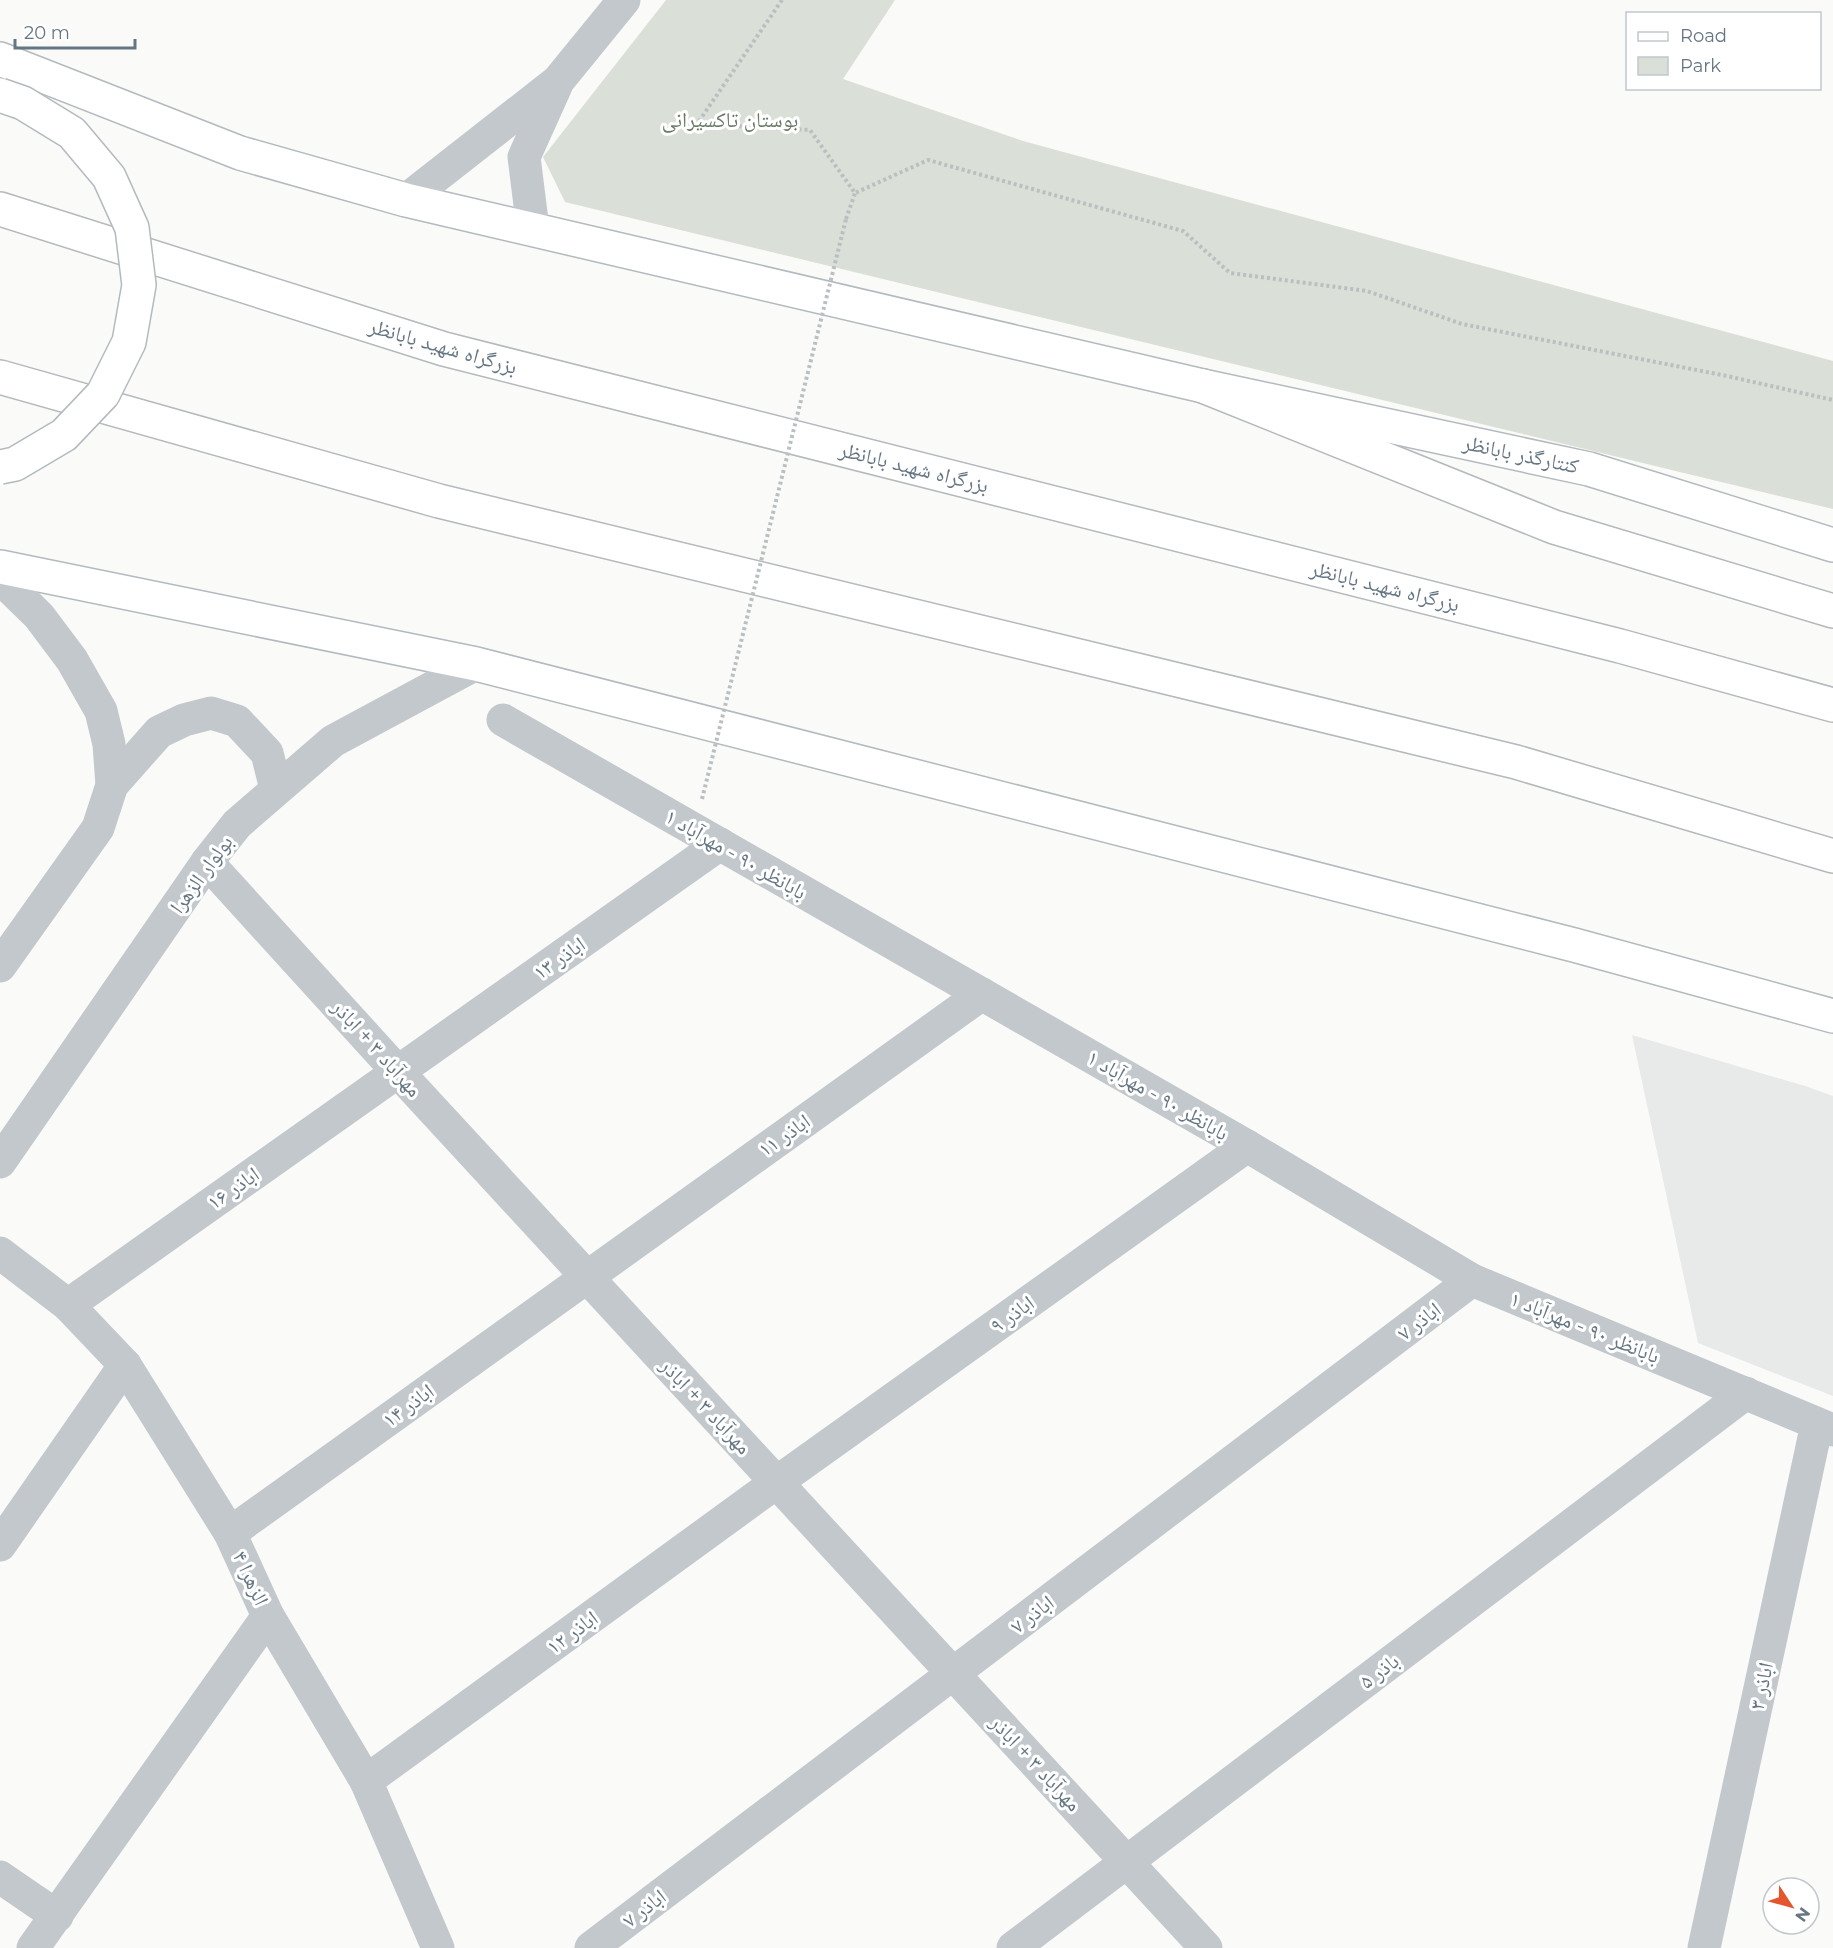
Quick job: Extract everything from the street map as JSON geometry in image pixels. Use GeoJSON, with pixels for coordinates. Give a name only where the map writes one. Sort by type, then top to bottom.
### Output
{"type":"FeatureCollection","features":[{"type":"Feature","properties":{"kind":"main road"},"geometry":{"type":"LineString","coordinates":[[0,59],[240,153],[406,200],[1203,386],[1554,527],[1833,611]]}},
{"type":"Feature","properties":{"kind":"main road"},"geometry":{"type":"LineString","coordinates":[[0,94],[23,103],[72,133],[109,177],[132,228],[139,285],[129,342],[103,394],[64,435],[15,464],[0,467]]}},
{"type":"Feature","properties":{"kind":"main road","name":"بزرگراه شهید بابانظر"},"geometry":{"type":"LineString","coordinates":[[0,209],[444,349],[1608,643],[1833,705]]}},
{"type":"Feature","properties":{"kind":"main road"},"geometry":{"type":"LineString","coordinates":[[0,377],[439,501],[1516,762],[1833,856]]}},
{"type":"Feature","properties":{"kind":"main road","name":"کنتارگذر بابانظر"},"geometry":{"type":"LineString","coordinates":[[1203,386],[1589,469],[1833,545]]}},
{"type":"Feature","properties":{"kind":"main road"},"geometry":{"type":"LineString","coordinates":[[0,567],[476,664],[1562,942],[1833,1016]]}},
{"type":"Feature","properties":{"kind":"street"},"geometry":{"type":"LineString","coordinates":[[406,200],[558,81],[624,0]]}},
{"type":"Feature","properties":{"kind":"street"},"geometry":{"type":"LineString","coordinates":[[533,229],[524,157],[558,81]]}},
{"type":"Feature","properties":{"kind":"street"},"geometry":{"type":"LineString","coordinates":[[0,578],[39,616],[72,660],[101,711],[109,744],[112,785],[98,828],[0,966]]}},
{"type":"Feature","properties":{"kind":"street","name":"بولوار الزهرا"},"geometry":{"type":"LineString","coordinates":[[0,1162],[207,862],[237,824],[333,741],[476,664]]}},
{"type":"Feature","properties":{"kind":"street"},"geometry":{"type":"LineString","coordinates":[[112,785],[159,732],[184,720],[211,713],[237,721],[267,753],[276,789]]}},
{"type":"Feature","properties":{"kind":"street","name":"بابانظر ۹۰ - مهرآباد ۱"},"geometry":{"type":"LineString","coordinates":[[503,720],[1247,1146],[1472,1280],[1825,1427]]}},
{"type":"Feature","properties":{"kind":"street","name":"اباذر ۱۳"},"geometry":{"type":"LineString","coordinates":[[398,1072],[720,844]]}},
{"type":"Feature","properties":{"kind":"street","name":"مهرآباد ۳ + اباذر"},"geometry":{"type":"LineString","coordinates":[[207,862],[1206,1948]]}},
{"type":"Feature","properties":{"kind":"street","name":"اباذر ۱۱"},"geometry":{"type":"LineString","coordinates":[[586,1276],[982,994]]}},
{"type":"Feature","properties":{"kind":"street","name":"اباذر ۱۶"},"geometry":{"type":"LineString","coordinates":[[68,1305],[398,1072]]}},
{"type":"Feature","properties":{"kind":"street","name":"اباذر ۹"},"geometry":{"type":"LineString","coordinates":[[777,1482],[1247,1146]]}},
{"type":"Feature","properties":{"kind":"street","name":"الزهرا ۴"},"geometry":{"type":"LineString","coordinates":[[0,1253],[68,1305],[125,1365],[230,1533],[268,1616],[366,1781],[438,1948]]}},
{"type":"Feature","properties":{"kind":"street","name":"اباذر ۱۴"},"geometry":{"type":"LineString","coordinates":[[230,1533],[586,1276]]}},
{"type":"Feature","properties":{"kind":"street","name":"اباذر ۷"},"geometry":{"type":"LineString","coordinates":[[591,1948],[1472,1280]]}},
{"type":"Feature","properties":{"kind":"street"},"geometry":{"type":"LineString","coordinates":[[0,1545],[125,1365]]}},
{"type":"Feature","properties":{"kind":"street","name":"باذر ۵"},"geometry":{"type":"LineString","coordinates":[[1012,1948],[1746,1393]]}},
{"type":"Feature","properties":{"kind":"street","name":"اباذر ۳"},"geometry":{"type":"LineString","coordinates":[[1704,1948],[1825,1427]]}},
{"type":"Feature","properties":{"kind":"street","name":"اباذر ۱۲"},"geometry":{"type":"LineString","coordinates":[[366,1781],[777,1482]]}},
{"type":"Feature","properties":{"kind":"street"},"geometry":{"type":"LineString","coordinates":[[33,1948],[268,1616]]}},
{"type":"Feature","properties":{"kind":"street"},"geometry":{"type":"LineString","coordinates":[[0,1877],[57,1916]]}},
{"type":"Feature","properties":{"kind":"path"},"geometry":{"type":"LineString","coordinates":[[782,0],[697,124],[810,130],[855,193]]}},
{"type":"Feature","properties":{"kind":"path"},"geometry":{"type":"LineString","coordinates":[[702,799],[846,219],[855,193],[928,160],[1183,231],[1230,273],[1367,291],[1462,324],[1727,376],[1833,400]]}},
{"type":"Feature","properties":{"kind":"shaded area"},"geometry":{"type":"Polygon","coordinates":[[[1632,1035],[1833,1096],[1833,1396],[1698,1343],[1632,1035]]]}},
{"type":"Feature","properties":{"kind":"green space","name":"بوستان تاکسیرانی"},"geometry":{"type":"Polygon","coordinates":[[[666,0],[895,0],[843,79],[1023,141],[1833,361],[1833,509],[565,202],[543,157],[666,0]]]}}]}
